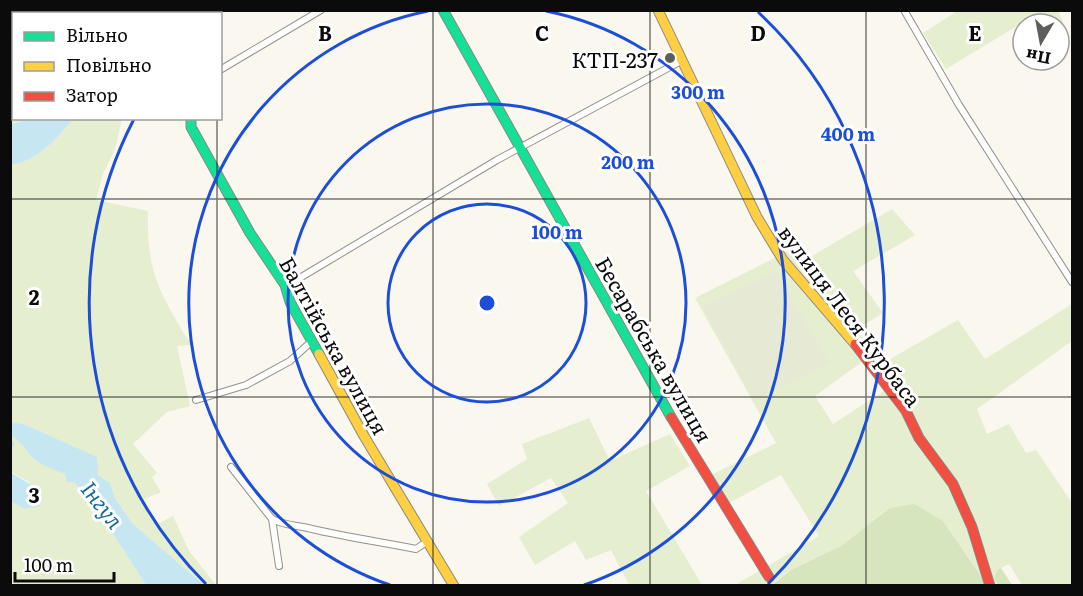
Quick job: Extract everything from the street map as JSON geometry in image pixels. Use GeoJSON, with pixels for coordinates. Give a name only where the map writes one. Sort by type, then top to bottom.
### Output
{"type":"FeatureCollection","features":[{"type":"Feature","properties":{"kind":"street"},"geometry":{"type":"LineString","coordinates":[[222,69],[321,10]]}},
{"type":"Feature","properties":{"kind":"street","name":"Бесарабська вулиця"},"geometry":{"type":"LineString","coordinates":[[443,10],[672,420],[769,577]]}},
{"type":"Feature","properties":{"kind":"street","name":"вулиця Леся Курбаса"},"geometry":{"type":"LineString","coordinates":[[658,10],[757,217],[783,260],[832,315],[906,411],[912,430],[923,447],[947,473],[980,545],[990,585]]}},
{"type":"Feature","properties":{"kind":"street"},"geometry":{"type":"LineString","coordinates":[[904,10],[959,105],[1072,282]]}},
{"type":"Feature","properties":{"kind":"street"},"geometry":{"type":"LineString","coordinates":[[290,302],[293,282],[310,270],[520,149],[681,61]]}},
{"type":"Feature","properties":{"kind":"street","name":"Балтійська вулиця"},"geometry":{"type":"LineString","coordinates":[[191,120],[191,127],[250,233],[285,285],[290,302],[364,436],[454,585]]}},
{"type":"Feature","properties":{"kind":"street"},"geometry":{"type":"LineString","coordinates":[[196,400],[246,385],[290,361],[312,341]]}},
{"type":"Feature","properties":{"kind":"street"},"geometry":{"type":"LineString","coordinates":[[231,466],[272,519],[287,526],[310,528],[336,536],[416,549],[428,541]]}},
{"type":"Feature","properties":{"kind":"street"},"geometry":{"type":"LineString","coordinates":[[272,519],[279,566]]}},
{"type":"Feature","properties":{"kind":"green space"},"geometry":{"type":"Polygon","coordinates":[[[959,10],[1058,12],[1011,12],[1011,30],[946,69],[923,33],[959,10]]]}},
{"type":"Feature","properties":{"kind":"green space"},"geometry":{"type":"Polygon","coordinates":[[[11,11],[96,11],[12,12],[12,16],[11,11]]]}},
{"type":"Feature","properties":{"kind":"green space"},"geometry":{"type":"Polygon","coordinates":[[[11,43],[12,120],[24,120],[11,125],[11,43]]]}},
{"type":"Feature","properties":{"kind":"green space"},"geometry":{"type":"Polygon","coordinates":[[[72,120],[122,120],[115,149],[103,174],[96,200],[148,211],[150,250],[157,282],[191,345],[177,346],[190,406],[167,412],[133,444],[157,473],[152,477],[161,492],[144,499],[156,525],[173,516],[189,551],[216,585],[204,585],[132,523],[115,498],[110,483],[45,436],[23,424],[11,422],[11,165],[38,154],[72,120]]]}},
{"type":"Feature","properties":{"kind":"green space"},"geometry":{"type":"Polygon","coordinates":[[[892,209],[915,235],[853,271],[883,313],[857,329],[873,354],[815,396],[833,424],[893,385],[880,365],[958,320],[985,359],[1072,304],[1072,341],[977,409],[987,434],[1009,424],[1026,453],[1036,450],[1072,503],[1072,585],[1022,585],[1009,564],[997,570],[994,578],[998,585],[987,585],[943,521],[890,508],[841,546],[793,569],[770,585],[735,585],[819,536],[781,475],[729,503],[711,475],[776,443],[695,298],[792,249],[800,263],[892,209]]]}},
{"type":"Feature","properties":{"kind":"green space"},"geometry":{"type":"Polygon","coordinates":[[[776,272],[830,364],[754,400],[703,306],[776,272]]]}},
{"type":"Feature","properties":{"kind":"green space"},"geometry":{"type":"Polygon","coordinates":[[[589,418],[610,461],[670,434],[690,466],[646,491],[702,585],[629,585],[611,550],[586,560],[575,541],[535,565],[519,537],[568,503],[551,478],[499,506],[487,484],[527,459],[522,444],[589,418]]]}},
{"type":"Feature","properties":{"kind":"green space"},"geometry":{"type":"Polygon","coordinates":[[[11,436],[24,443],[28,454],[36,461],[65,474],[74,482],[95,506],[146,585],[11,585],[10,500],[12,502],[31,483],[11,472],[11,448],[15,445],[11,436]]]}},
{"type":"Feature","properties":{"kind":"green space"},"geometry":{"type":"Polygon","coordinates":[[[914,504],[943,521],[987,585],[770,586],[793,569],[841,546],[890,508],[914,504]]]}},
{"type":"Feature","properties":{"kind":"green space"},"geometry":{"type":"Polygon","coordinates":[[[1001,568],[1012,585],[998,585],[994,578],[997,570],[1001,568]]]}},
{"type":"Feature","properties":{"kind":"water"},"geometry":{"type":"Polygon","coordinates":[[[24,120],[72,120],[38,154],[11,165],[11,125],[24,120]]]}},
{"type":"Feature","properties":{"kind":"water","name":"Інгул"},"geometry":{"type":"Polygon","coordinates":[[[11,422],[23,424],[97,457],[98,475],[110,483],[115,498],[132,523],[204,585],[146,585],[95,506],[74,482],[67,482],[65,474],[41,464],[11,436],[11,422]]]}},
{"type":"Feature","properties":{"kind":"water"},"geometry":{"type":"Polygon","coordinates":[[[11,436],[15,445],[11,448],[11,436]]]}},
{"type":"Feature","properties":{"kind":"water"},"geometry":{"type":"Polygon","coordinates":[[[10,472],[40,490],[43,500],[39,507],[23,508],[12,502],[10,472]]]}},
{"type":"Feature","properties":{"kind":"traffic: fast"},"geometry":{"type":"LineString","coordinates":[[443,10],[671,417]]}},
{"type":"Feature","properties":{"kind":"traffic: fast"},"geometry":{"type":"LineString","coordinates":[[191,120],[191,127],[250,233],[285,285],[290,302],[319,354]]}},
{"type":"Feature","properties":{"kind":"traffic: slow"},"geometry":{"type":"LineString","coordinates":[[658,10],[757,217],[783,260],[855,344]]}},
{"type":"Feature","properties":{"kind":"traffic: slow"},"geometry":{"type":"LineString","coordinates":[[319,354],[364,436],[454,586]]}},
{"type":"Feature","properties":{"kind":"traffic: jam"},"geometry":{"type":"LineString","coordinates":[[855,344],[906,411],[919,438],[953,484],[972,527],[990,586]]}},
{"type":"Feature","properties":{"kind":"traffic: jam"},"geometry":{"type":"LineString","coordinates":[[671,417],[769,577]]}},
{"type":"Feature","properties":{"kind":"place","name":"КТП-237"},"geometry":{"type":"Point","coordinates":[670,58]}}]}
